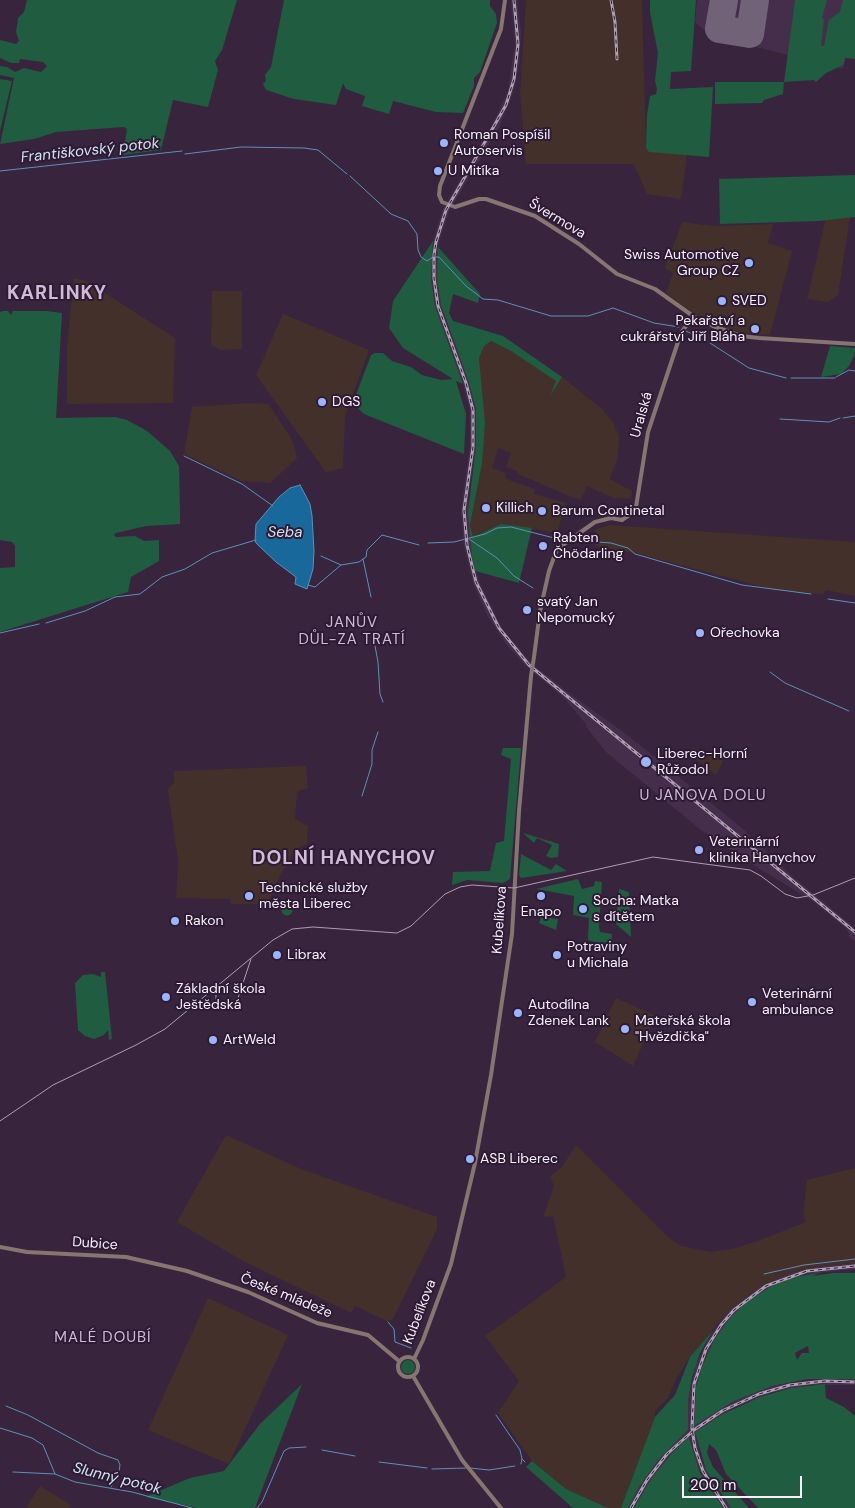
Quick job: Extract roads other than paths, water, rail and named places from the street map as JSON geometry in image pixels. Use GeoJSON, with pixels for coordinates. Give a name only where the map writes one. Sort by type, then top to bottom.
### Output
{"type":"FeatureCollection","features":[{"type":"Feature","properties":{"kind":"street","name":"Švermova"},"geometry":{"type":"LineString","coordinates":[[506,0],[501,29],[440,186],[440,199],[446,205],[454,208],[479,199],[486,199],[535,216],[579,244],[617,274],[655,289],[693,316],[713,326],[741,336],[855,344]]}},
{"type":"Feature","properties":{"kind":"street","name":"Uralská"},"geometry":{"type":"LineString","coordinates":[[622,520],[632,513],[636,507],[648,432],[681,332],[693,316]]}},
{"type":"Feature","properties":{"kind":"street","name":"Kubelíkova"},"geometry":{"type":"LineString","coordinates":[[414,1359],[451,1264],[475,1163],[492,1075],[512,934],[519,812],[531,676],[540,611],[549,571],[558,549],[595,522],[611,518],[622,520]]}},
{"type":"Feature","properties":{"kind":"street","name":"Dubice"},"geometry":{"type":"LineString","coordinates":[[0,1247],[27,1252],[126,1258],[187,1271]]}},
{"type":"Feature","properties":{"kind":"street","name":"České mládeže"},"geometry":{"type":"LineString","coordinates":[[187,1271],[248,1292],[317,1323],[368,1335],[400,1361],[398,1368],[400,1374],[406,1377],[413,1376],[464,1464],[501,1508]]}},
{"type":"Feature","properties":{"kind":"street"},"geometry":{"type":"LineString","coordinates":[[400,1361],[405,1358],[414,1359],[418,1368],[413,1376]]}},
{"type":"Feature","properties":{"kind":"water","name":"Seba"},"geometry":{"type":"Polygon","coordinates":[[[300,485],[310,504],[312,516],[313,569],[307,589],[295,584],[296,577],[276,562],[255,540],[256,524],[279,497],[290,488],[300,485]]]}},
{"type":"Feature","properties":{"kind":"waterway","name":"Františkovský potok"},"geometry":{"type":"LineString","coordinates":[[185,154],[241,147],[304,148],[318,150],[347,174]]}},
{"type":"Feature","properties":{"kind":"waterway","name":"Františkovský potok"},"geometry":{"type":"LineString","coordinates":[[0,171],[182,151]]}},
{"type":"Feature","properties":{"kind":"waterway","name":"Františkovský potok"},"geometry":{"type":"LineString","coordinates":[[350,176],[391,214],[408,221],[417,234],[418,250],[421,257],[427,261],[433,257]]}},
{"type":"Feature","properties":{"kind":"waterway","name":"Františkovský potok"},"geometry":{"type":"LineString","coordinates":[[436,257],[439,257],[466,286],[483,299],[498,300],[551,316],[588,316],[613,308],[654,323],[679,327]]}},
{"type":"Feature","properties":{"kind":"waterway","name":"Františkovský potok"},"geometry":{"type":"LineString","coordinates":[[686,331],[707,341]]}},
{"type":"Feature","properties":{"kind":"waterway","name":"Františkovský potok"},"geometry":{"type":"LineString","coordinates":[[710,343],[749,368],[786,378]]}},
{"type":"Feature","properties":{"kind":"waterway","name":"Františkovský potok"},"geometry":{"type":"LineString","coordinates":[[836,377],[849,370],[855,371]]}},
{"type":"Feature","properties":{"kind":"waterway","name":"Františkovský potok"},"geometry":{"type":"LineString","coordinates":[[791,378],[835,378]]}},
{"type":"Feature","properties":{"kind":"waterway"},"geometry":{"type":"LineString","coordinates":[[843,418],[855,416]]}},
{"type":"Feature","properties":{"kind":"waterway"},"geometry":{"type":"LineString","coordinates":[[780,419],[829,422],[840,418]]}},
{"type":"Feature","properties":{"kind":"waterway"},"geometry":{"type":"LineString","coordinates":[[184,456],[242,484],[273,506]]}},
{"type":"Feature","properties":{"kind":"waterway"},"geometry":{"type":"LineString","coordinates":[[428,543],[454,542],[485,534],[497,528],[511,527],[562,540]]}},
{"type":"Feature","properties":{"kind":"waterway"},"geometry":{"type":"LineString","coordinates":[[321,556],[341,565],[359,562],[366,557],[367,550],[382,535],[419,545]]}},
{"type":"Feature","properties":{"kind":"waterway"},"geometry":{"type":"LineString","coordinates":[[469,539],[497,558],[514,576],[533,588]]}},
{"type":"Feature","properties":{"kind":"waterway"},"geometry":{"type":"LineString","coordinates":[[46,623],[85,611],[115,597],[140,594],[162,577],[185,569],[212,553],[256,540]]}},
{"type":"Feature","properties":{"kind":"waterway"},"geometry":{"type":"LineString","coordinates":[[572,540],[611,543],[628,548],[635,554],[742,585],[811,594]]}},
{"type":"Feature","properties":{"kind":"waterway"},"geometry":{"type":"LineString","coordinates":[[363,559],[371,597]]}},
{"type":"Feature","properties":{"kind":"waterway"},"geometry":{"type":"LineString","coordinates":[[308,585],[315,587],[341,565]]}},
{"type":"Feature","properties":{"kind":"waterway"},"geometry":{"type":"LineString","coordinates":[[828,599],[855,603]]}},
{"type":"Feature","properties":{"kind":"waterway"},"geometry":{"type":"LineString","coordinates":[[0,633],[39,624]]}},
{"type":"Feature","properties":{"kind":"waterway"},"geometry":{"type":"LineString","coordinates":[[373,635],[378,662],[380,694],[383,702]]}},
{"type":"Feature","properties":{"kind":"waterway"},"geometry":{"type":"LineString","coordinates":[[770,672],[785,683],[849,711]]}},
{"type":"Feature","properties":{"kind":"waterway"},"geometry":{"type":"LineString","coordinates":[[362,796],[372,764],[372,750],[378,732]]}},
{"type":"Feature","properties":{"kind":"waterway"},"geometry":{"type":"LineString","coordinates":[[764,1274],[804,1265],[855,1259]]}},
{"type":"Feature","properties":{"kind":"waterway"},"geometry":{"type":"LineString","coordinates":[[388,1322],[394,1329],[395,1342],[411,1348]]}},
{"type":"Feature","properties":{"kind":"waterway"},"geometry":{"type":"LineString","coordinates":[[6,1406],[28,1415],[98,1453],[118,1460],[120,1465],[119,1471],[111,1487]]}},
{"type":"Feature","properties":{"kind":"waterway"},"geometry":{"type":"LineString","coordinates":[[496,1415],[520,1450],[522,1459]]}},
{"type":"Feature","properties":{"kind":"waterway","name":"Slunný potok"},"geometry":{"type":"LineString","coordinates":[[0,1428],[32,1438],[43,1445],[55,1474],[75,1482],[132,1492],[192,1508]]}},
{"type":"Feature","properties":{"kind":"waterway","name":"Slunný potok"},"geometry":{"type":"LineString","coordinates":[[257,1508],[262,1502],[284,1451],[289,1448],[306,1447]]}},
{"type":"Feature","properties":{"kind":"waterway","name":"Slunný potok"},"geometry":{"type":"LineString","coordinates":[[322,1450],[355,1456]]}},
{"type":"Feature","properties":{"kind":"waterway","name":"Slunný potok"},"geometry":{"type":"LineString","coordinates":[[521,1464],[522,1459],[525,1462]]}},
{"type":"Feature","properties":{"kind":"waterway","name":"Slunný potok"},"geometry":{"type":"LineString","coordinates":[[379,1462],[427,1468]]}},
{"type":"Feature","properties":{"kind":"waterway","name":"Slunný potok"},"geometry":{"type":"LineString","coordinates":[[470,1468],[489,1470],[515,1466]]}},
{"type":"Feature","properties":{"kind":"waterway","name":"Slunný potok"},"geometry":{"type":"LineString","coordinates":[[432,1469],[466,1468]]}},
{"type":"Feature","properties":{"kind":"waterway"},"geometry":{"type":"LineString","coordinates":[[13,1472],[55,1474]]}},
{"type":"Feature","properties":{"kind":"tram line"},"geometry":{"type":"LineString","coordinates":[[0,1121],[53,1085],[165,1029],[273,940],[292,929],[313,927],[397,933],[411,926],[445,894],[460,887],[472,885],[514,888],[653,857],[750,870],[785,894],[797,898],[813,895],[855,878]]}},
{"type":"Feature","properties":{"kind":"tram line"},"geometry":{"type":"LineString","coordinates":[[216,991],[216,999],[222,1006],[228,1007],[236,1004],[251,959]]}},
{"type":"Feature","properties":{"kind":"railway"},"geometry":{"type":"LineString","coordinates":[[514,0],[518,44],[514,79],[506,105],[446,210],[434,255],[434,278],[438,306],[466,383],[473,410],[473,447],[464,510],[467,545],[476,582],[499,628],[529,665],[855,932]]}},
{"type":"Feature","properties":{"kind":"railway"},"geometry":{"type":"LineString","coordinates":[[611,0],[615,22],[617,59]]}},
{"type":"Feature","properties":{"kind":"railway"},"geometry":{"type":"LineString","coordinates":[[726,1508],[703,1471],[695,1448],[692,1428],[694,1384],[706,1349],[721,1325],[734,1310],[766,1286],[807,1271],[855,1266]]}},
{"type":"Feature","properties":{"kind":"railway"},"geometry":{"type":"LineString","coordinates":[[631,1508],[647,1480],[667,1454],[694,1430],[722,1411],[759,1394],[790,1385],[825,1381],[855,1382]]}},
{"type":"Feature","properties":{"kind":"place","name":"Roman Pospíšil Autoservis"},"geometry":{"type":"Point","coordinates":[444,143]}},
{"type":"Feature","properties":{"kind":"place","name":"U Mitíka"},"geometry":{"type":"Point","coordinates":[438,171]}},
{"type":"Feature","properties":{"kind":"place","name":"Swiss Automotive Group CZ"},"geometry":{"type":"Point","coordinates":[749,263]}},
{"type":"Feature","properties":{"kind":"place","name":"SVED"},"geometry":{"type":"Point","coordinates":[722,301]}},
{"type":"Feature","properties":{"kind":"place","name":"Pekařství a cukrářství Jiří Bláha"},"geometry":{"type":"Point","coordinates":[755,329]}},
{"type":"Feature","properties":{"kind":"place","name":"DGS"},"geometry":{"type":"Point","coordinates":[322,402]}},
{"type":"Feature","properties":{"kind":"place","name":"Killich"},"geometry":{"type":"Point","coordinates":[486,508]}},
{"type":"Feature","properties":{"kind":"place","name":"Barum Continetal"},"geometry":{"type":"Point","coordinates":[542,511]}},
{"type":"Feature","properties":{"kind":"place","name":"Rabten Čhödarling"},"geometry":{"type":"Point","coordinates":[543,546]}},
{"type":"Feature","properties":{"kind":"place","name":"svatý Jan Nepomucký"},"geometry":{"type":"Point","coordinates":[527,610]}},
{"type":"Feature","properties":{"kind":"place","name":"Ořechovka"},"geometry":{"type":"Point","coordinates":[700,633]}},
{"type":"Feature","properties":{"kind":"place","name":"Liberec-Horní Růžodol"},"geometry":{"type":"Point","coordinates":[646,762]}},
{"type":"Feature","properties":{"kind":"place","name":"Veterinární klinika Hanychov"},"geometry":{"type":"Point","coordinates":[699,850]}},
{"type":"Feature","properties":{"kind":"place","name":"Technické služby města Liberec"},"geometry":{"type":"Point","coordinates":[249,896]}},
{"type":"Feature","properties":{"kind":"place","name":"Enapo"},"geometry":{"type":"Point","coordinates":[541,896]}},
{"type":"Feature","properties":{"kind":"place","name":"Socha: Matka s dítětem"},"geometry":{"type":"Point","coordinates":[583,909]}},
{"type":"Feature","properties":{"kind":"place","name":"Rakon"},"geometry":{"type":"Point","coordinates":[175,921]}},
{"type":"Feature","properties":{"kind":"place","name":"Librax"},"geometry":{"type":"Point","coordinates":[277,955]}},
{"type":"Feature","properties":{"kind":"place","name":"Potraviny u Michala"},"geometry":{"type":"Point","coordinates":[557,955]}},
{"type":"Feature","properties":{"kind":"place","name":"Základní škola Ještědská"},"geometry":{"type":"Point","coordinates":[166,997]}},
{"type":"Feature","properties":{"kind":"place","name":"Veterinární ambulance"},"geometry":{"type":"Point","coordinates":[752,1002]}},
{"type":"Feature","properties":{"kind":"place","name":"Autodílna Zdenek Lank"},"geometry":{"type":"Point","coordinates":[518,1013]}},
{"type":"Feature","properties":{"kind":"place","name":"Mateřská škola \"Hvězdička\""},"geometry":{"type":"Point","coordinates":[625,1029]}},
{"type":"Feature","properties":{"kind":"place","name":"ArtWeld"},"geometry":{"type":"Point","coordinates":[213,1040]}},
{"type":"Feature","properties":{"kind":"place","name":"ASB Liberec"},"geometry":{"type":"Point","coordinates":[470,1159]}},
{"type":"Feature","properties":{"kind":"district","name":"KARLINKY"},"geometry":{"type":"Point","coordinates":[57,294]}},
{"type":"Feature","properties":{"kind":"district","name":"JANŮV DŮL-ZA TRATÍ"},"geometry":{"type":"Point","coordinates":[352,632]}},
{"type":"Feature","properties":{"kind":"district","name":"U JANOVA DOLU"},"geometry":{"type":"Point","coordinates":[703,796]}},
{"type":"Feature","properties":{"kind":"district","name":"DOLNÍ HANYCHOV"},"geometry":{"type":"Point","coordinates":[344,859]}},
{"type":"Feature","properties":{"kind":"district","name":"MALÉ DOUBÍ"},"geometry":{"type":"Point","coordinates":[103,1338]}}]}
